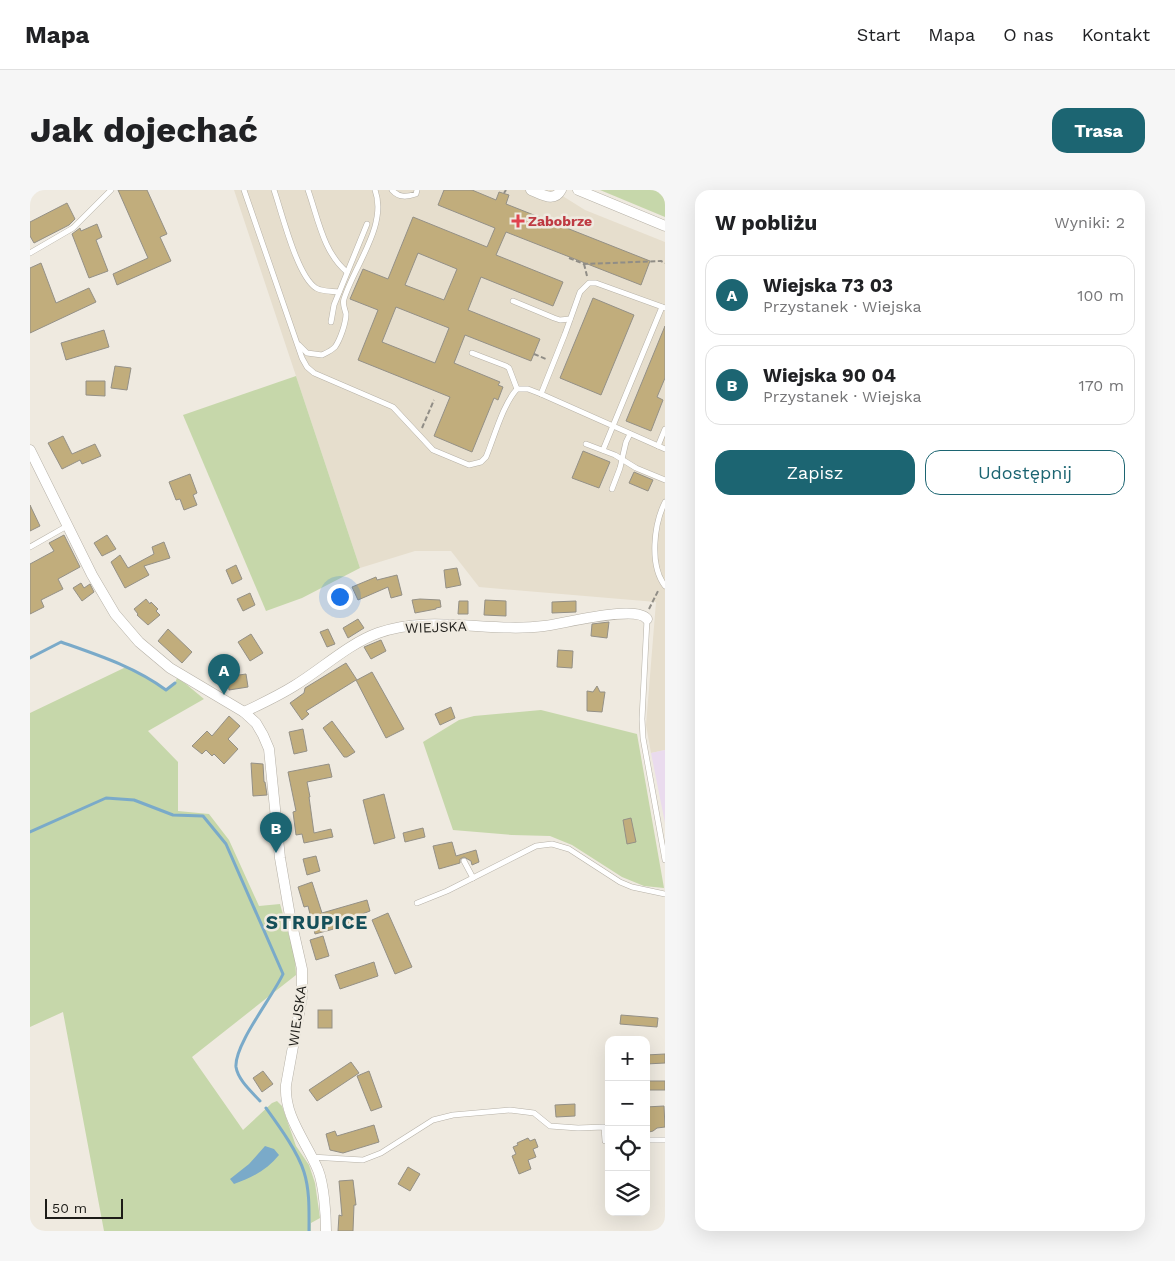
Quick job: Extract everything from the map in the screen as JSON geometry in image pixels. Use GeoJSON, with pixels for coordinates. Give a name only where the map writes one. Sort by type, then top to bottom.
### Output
{"type":"FeatureCollection","features":[{"type":"Feature","properties":{"kind":"street"},"geometry":{"type":"LineString","coordinates":[[531,190],[552,198],[557,196],[561,190]]}},
{"type":"Feature","properties":{"kind":"street"},"geometry":{"type":"LineString","coordinates":[[578,190],[665,226]]}},
{"type":"Feature","properties":{"kind":"street","name":"WIEJSKA"},"geometry":{"type":"LineString","coordinates":[[30,450],[92,576],[115,614],[139,642],[170,668],[244,712],[256,723],[269,749],[280,858],[302,969],[302,997],[285,1098],[288,1111],[318,1172],[326,1216],[326,1231]]}},
{"type":"Feature","properties":{"kind":"street","name":"WIEJSKA"},"geometry":{"type":"LineString","coordinates":[[244,712],[293,686],[363,641],[391,629],[433,625],[536,627],[594,616],[620,614],[646,617]]}},
{"type":"Feature","properties":{"kind":"lane"},"geometry":{"type":"LineString","coordinates":[[30,253],[72,228],[111,190]]}},
{"type":"Feature","properties":{"kind":"lane"},"geometry":{"type":"LineString","coordinates":[[244,190],[297,343],[307,367],[314,373],[393,406],[433,450],[469,465],[476,465],[486,457],[507,405],[517,388]]}},
{"type":"Feature","properties":{"kind":"lane"},"geometry":{"type":"LineString","coordinates":[[274,190],[298,260],[308,280],[315,288],[322,291],[339,292]]}},
{"type":"Feature","properties":{"kind":"lane"},"geometry":{"type":"LineString","coordinates":[[308,190],[328,249],[338,265],[347,272]]}},
{"type":"Feature","properties":{"kind":"lane"},"geometry":{"type":"LineString","coordinates":[[297,343],[307,353],[322,355],[334,348],[340,337],[346,316],[343,302],[378,217],[378,200],[375,190]]}},
{"type":"Feature","properties":{"kind":"lane"},"geometry":{"type":"LineString","coordinates":[[392,190],[403,197],[416,194],[417,190]]}},
{"type":"Feature","properties":{"kind":"lane"},"geometry":{"type":"LineString","coordinates":[[331,322],[331,314],[339,292],[367,224]]}},
{"type":"Feature","properties":{"kind":"lane"},"geometry":{"type":"LineString","coordinates":[[541,394],[566,334],[580,292],[589,283],[596,283],[664,307],[604,450]]}},
{"type":"Feature","properties":{"kind":"lane"},"geometry":{"type":"LineString","coordinates":[[513,301],[554,318],[570,319]]}},
{"type":"Feature","properties":{"kind":"lane"},"geometry":{"type":"LineString","coordinates":[[472,353],[509,368],[517,388]]}},
{"type":"Feature","properties":{"kind":"lane"},"geometry":{"type":"LineString","coordinates":[[517,388],[541,394],[665,449]]}},
{"type":"Feature","properties":{"kind":"lane"},"geometry":{"type":"LineString","coordinates":[[658,446],[665,429]]}},
{"type":"Feature","properties":{"kind":"lane"},"geometry":{"type":"LineString","coordinates":[[612,488],[623,460],[626,442],[630,434]]}},
{"type":"Feature","properties":{"kind":"lane"},"geometry":{"type":"LineString","coordinates":[[586,444],[604,450],[636,468],[665,480]]}},
{"type":"Feature","properties":{"kind":"lane"},"geometry":{"type":"LineString","coordinates":[[663,584],[656,569],[656,541],[658,521],[665,502]]}},
{"type":"Feature","properties":{"kind":"lane"},"geometry":{"type":"LineString","coordinates":[[30,547],[67,526]]}},
{"type":"Feature","properties":{"kind":"lane"},"geometry":{"type":"LineString","coordinates":[[646,617],[642,728],[665,860]]}},
{"type":"Feature","properties":{"kind":"lane"},"geometry":{"type":"LineString","coordinates":[[417,903],[438,896],[536,846],[552,844],[560,845],[580,855],[620,882],[632,887],[665,894]]}},
{"type":"Feature","properties":{"kind":"lane"},"geometry":{"type":"LineString","coordinates":[[464,861],[473,878]]}},
{"type":"Feature","properties":{"kind":"lane"},"geometry":{"type":"LineString","coordinates":[[311,1157],[363,1160],[381,1152],[434,1120],[453,1115],[510,1110],[534,1113],[550,1126],[604,1127],[605,1141]]}},
{"type":"Feature","properties":{"kind":"lane"},"geometry":{"type":"LineString","coordinates":[[650,1140],[665,1140]]}},
{"type":"Feature","properties":{"kind":"path"},"geometry":{"type":"LineString","coordinates":[[568,258],[584,264],[660,261],[665,263]]}},
{"type":"Feature","properties":{"kind":"path"},"geometry":{"type":"LineString","coordinates":[[584,264],[589,283]]}},
{"type":"Feature","properties":{"kind":"path"},"geometry":{"type":"LineString","coordinates":[[417,434],[422,429],[434,400]]}},
{"type":"Feature","properties":{"kind":"path"},"geometry":{"type":"LineString","coordinates":[[646,617],[663,584]]}},
{"type":"Feature","properties":{"kind":"shaded area"},"geometry":{"type":"Polygon","coordinates":[[[234,190],[553,190],[585,210],[665,242],[665,750],[651,753],[646,725],[656,602],[479,587],[451,551],[415,551],[360,568],[234,190]]]}},
{"type":"Feature","properties":{"kind":"shaded area"},"geometry":{"type":"Polygon","coordinates":[[[665,750],[665,823],[651,753],[665,750]]]}},
{"type":"Feature","properties":{"kind":"green space"},"geometry":{"type":"Polygon","coordinates":[[[600,190],[665,190],[665,217],[600,190]]]}},
{"type":"Feature","properties":{"kind":"green space"},"geometry":{"type":"Polygon","coordinates":[[[296,376],[360,568],[302,598],[266,611],[183,415],[296,376]]]}},
{"type":"Feature","properties":{"kind":"green space"},"geometry":{"type":"Polygon","coordinates":[[[126,667],[148,677],[165,690],[175,683],[177,678],[204,699],[148,731],[178,762],[178,811],[209,814],[229,840],[259,906],[280,904],[295,957],[296,975],[192,1057],[243,1130],[272,1103],[277,1101],[282,1106],[296,1146],[309,1165],[315,1183],[320,1218],[311,1223],[311,1231],[104,1231],[63,1012],[30,1027],[30,713],[126,667]]]}},
{"type":"Feature","properties":{"kind":"green space"},"geometry":{"type":"Polygon","coordinates":[[[541,710],[637,734],[664,888],[644,886],[622,877],[572,845],[550,836],[453,830],[423,742],[459,720],[474,716],[541,710]]]}},
{"type":"Feature","properties":{"kind":"water"},"geometry":{"type":"Polygon","coordinates":[[[265,1146],[274,1149],[279,1155],[270,1165],[247,1179],[234,1184],[230,1179],[249,1164],[265,1146]]]}},
{"type":"Feature","properties":{"kind":"building"},"geometry":{"type":"Polygon","coordinates":[[[118,190],[147,190],[167,234],[160,237],[171,261],[117,285],[113,274],[148,258],[118,190]]]}},
{"type":"Feature","properties":{"kind":"building"},"geometry":{"type":"Polygon","coordinates":[[[444,190],[472,190],[496,200],[499,192],[509,195],[506,204],[650,261],[641,285],[506,232],[496,255],[563,282],[553,306],[481,277],[468,310],[540,339],[531,361],[465,335],[454,363],[500,382],[498,385],[503,387],[498,400],[494,398],[472,452],[434,436],[450,397],[358,360],[378,310],[350,299],[363,269],[388,279],[413,217],[487,247],[495,228],[438,205],[444,190]],[[418,253],[405,285],[444,300],[457,269],[418,253]],[[396,307],[382,342],[435,363],[449,328],[396,307]]]}},
{"type":"Feature","properties":{"kind":"building"},"geometry":{"type":"Polygon","coordinates":[[[67,203],[75,219],[69,225],[34,243],[30,236],[30,222],[67,203]]]}},
{"type":"Feature","properties":{"kind":"building"},"geometry":{"type":"Polygon","coordinates":[[[97,224],[102,237],[96,240],[108,271],[89,278],[72,234],[80,228],[81,231],[97,224]]]}},
{"type":"Feature","properties":{"kind":"building"},"geometry":{"type":"Polygon","coordinates":[[[41,263],[56,303],[89,288],[96,302],[30,333],[30,268],[41,263]]]}},
{"type":"Feature","properties":{"kind":"building"},"geometry":{"type":"Polygon","coordinates":[[[593,298],[634,315],[601,395],[560,378],[593,298]]]}},
{"type":"Feature","properties":{"kind":"building"},"geometry":{"type":"Polygon","coordinates":[[[665,326],[665,378],[657,397],[663,400],[651,431],[626,421],[665,326]]]}},
{"type":"Feature","properties":{"kind":"building"},"geometry":{"type":"Polygon","coordinates":[[[104,330],[109,347],[66,360],[61,343],[104,330]]]}},
{"type":"Feature","properties":{"kind":"building"},"geometry":{"type":"Polygon","coordinates":[[[115,366],[131,368],[127,390],[111,388],[115,366]]]}},
{"type":"Feature","properties":{"kind":"building"},"geometry":{"type":"Polygon","coordinates":[[[86,381],[105,381],[105,396],[86,395],[86,381]]]}},
{"type":"Feature","properties":{"kind":"building"},"geometry":{"type":"Polygon","coordinates":[[[63,436],[72,454],[95,444],[101,456],[82,464],[80,460],[62,469],[48,443],[63,436]]]}},
{"type":"Feature","properties":{"kind":"building"},"geometry":{"type":"Polygon","coordinates":[[[583,451],[610,462],[599,488],[572,478],[583,451]]]}},
{"type":"Feature","properties":{"kind":"building"},"geometry":{"type":"Polygon","coordinates":[[[634,472],[653,480],[648,491],[629,483],[634,472]]]}},
{"type":"Feature","properties":{"kind":"building"},"geometry":{"type":"Polygon","coordinates":[[[190,474],[197,493],[193,495],[197,505],[184,510],[180,499],[176,500],[169,482],[190,474]]]}},
{"type":"Feature","properties":{"kind":"building"},"geometry":{"type":"Polygon","coordinates":[[[30,505],[40,526],[30,531],[30,505]]]}},
{"type":"Feature","properties":{"kind":"building"},"geometry":{"type":"Polygon","coordinates":[[[64,535],[80,567],[58,579],[63,589],[41,600],[44,607],[30,614],[30,564],[54,551],[49,543],[64,535]]]}},
{"type":"Feature","properties":{"kind":"building"},"geometry":{"type":"Polygon","coordinates":[[[107,535],[116,549],[102,556],[94,543],[107,535]]]}},
{"type":"Feature","properties":{"kind":"building"},"geometry":{"type":"Polygon","coordinates":[[[164,542],[170,558],[144,566],[149,575],[125,588],[111,562],[120,555],[128,568],[154,554],[152,547],[164,542]]]}},
{"type":"Feature","properties":{"kind":"building"},"geometry":{"type":"Polygon","coordinates":[[[236,565],[242,579],[232,584],[226,570],[236,565]]]}},
{"type":"Feature","properties":{"kind":"building"},"geometry":{"type":"Polygon","coordinates":[[[457,568],[461,585],[446,588],[444,570],[457,568]]]}},
{"type":"Feature","properties":{"kind":"building"},"geometry":{"type":"Polygon","coordinates":[[[397,575],[402,595],[391,598],[388,587],[358,600],[352,587],[376,577],[377,580],[397,575]]]}},
{"type":"Feature","properties":{"kind":"building"},"geometry":{"type":"Polygon","coordinates":[[[81,583],[84,588],[90,584],[94,592],[82,601],[73,588],[81,583]]]}},
{"type":"Feature","properties":{"kind":"building"},"geometry":{"type":"Polygon","coordinates":[[[250,593],[255,605],[243,611],[237,599],[250,593]]]}},
{"type":"Feature","properties":{"kind":"building"},"geometry":{"type":"Polygon","coordinates":[[[146,599],[158,609],[156,611],[160,615],[148,625],[137,615],[134,609],[146,599]]]}},
{"type":"Feature","properties":{"kind":"building"},"geometry":{"type":"Polygon","coordinates":[[[412,600],[440,600],[441,607],[415,613],[412,600]]]}},
{"type":"Feature","properties":{"kind":"building"},"geometry":{"type":"Polygon","coordinates":[[[485,600],[506,601],[506,616],[484,615],[485,600]]]}},
{"type":"Feature","properties":{"kind":"building"},"geometry":{"type":"Polygon","coordinates":[[[459,601],[468,601],[468,614],[458,614],[459,601]]]}},
{"type":"Feature","properties":{"kind":"building"},"geometry":{"type":"Polygon","coordinates":[[[576,601],[576,612],[552,613],[552,602],[576,601]]]}},
{"type":"Feature","properties":{"kind":"building"},"geometry":{"type":"Polygon","coordinates":[[[358,619],[364,628],[348,638],[343,628],[358,619]]]}},
{"type":"Feature","properties":{"kind":"building"},"geometry":{"type":"Polygon","coordinates":[[[609,622],[607,638],[591,636],[592,624],[609,622]]]}},
{"type":"Feature","properties":{"kind":"building"},"geometry":{"type":"Polygon","coordinates":[[[168,629],[192,652],[182,663],[158,641],[168,629]]]}},
{"type":"Feature","properties":{"kind":"building"},"geometry":{"type":"Polygon","coordinates":[[[328,629],[335,644],[327,647],[320,632],[328,629]]]}},
{"type":"Feature","properties":{"kind":"building"},"geometry":{"type":"Polygon","coordinates":[[[251,634],[263,653],[250,661],[238,642],[251,634]]]}},
{"type":"Feature","properties":{"kind":"building"},"geometry":{"type":"Polygon","coordinates":[[[381,640],[386,651],[371,659],[364,647],[381,640]]]}},
{"type":"Feature","properties":{"kind":"building"},"geometry":{"type":"Polygon","coordinates":[[[558,650],[573,651],[572,668],[557,667],[558,650]]]}},
{"type":"Feature","properties":{"kind":"building"},"geometry":{"type":"Polygon","coordinates":[[[232,661],[239,675],[246,674],[248,687],[229,690],[228,681],[223,684],[215,670],[232,661]]]}},
{"type":"Feature","properties":{"kind":"building"},"geometry":{"type":"Polygon","coordinates":[[[346,663],[357,680],[372,672],[404,729],[386,738],[356,680],[306,711],[309,714],[302,720],[290,703],[304,693],[305,688],[346,663]]]}},
{"type":"Feature","properties":{"kind":"building"},"geometry":{"type":"Polygon","coordinates":[[[597,686],[600,692],[605,692],[602,712],[587,711],[587,691],[593,692],[597,686]]]}},
{"type":"Feature","properties":{"kind":"building"},"geometry":{"type":"Polygon","coordinates":[[[451,707],[455,718],[440,725],[435,714],[451,707]]]}},
{"type":"Feature","properties":{"kind":"building"},"geometry":{"type":"Polygon","coordinates":[[[229,716],[240,726],[228,739],[238,749],[224,764],[214,754],[212,756],[206,750],[202,754],[192,746],[207,731],[212,736],[229,716]]]}},
{"type":"Feature","properties":{"kind":"building"},"geometry":{"type":"Polygon","coordinates":[[[332,721],[355,752],[347,757],[344,757],[323,728],[332,721]]]}},
{"type":"Feature","properties":{"kind":"building"},"geometry":{"type":"Polygon","coordinates":[[[303,729],[307,751],[294,754],[289,732],[303,729]]]}},
{"type":"Feature","properties":{"kind":"building"},"geometry":{"type":"Polygon","coordinates":[[[251,763],[263,764],[267,795],[253,796],[251,763]]]}},
{"type":"Feature","properties":{"kind":"building"},"geometry":{"type":"Polygon","coordinates":[[[329,764],[332,777],[307,782],[314,833],[331,829],[333,837],[304,843],[302,834],[296,835],[293,812],[296,811],[288,772],[329,764]]]}},
{"type":"Feature","properties":{"kind":"building"},"geometry":{"type":"Polygon","coordinates":[[[384,794],[395,838],[374,844],[363,800],[384,794]]]}},
{"type":"Feature","properties":{"kind":"building"},"geometry":{"type":"Polygon","coordinates":[[[631,818],[636,842],[627,844],[623,820],[631,818]]]}},
{"type":"Feature","properties":{"kind":"building"},"geometry":{"type":"Polygon","coordinates":[[[423,828],[425,837],[405,842],[403,833],[423,828]]]}},
{"type":"Feature","properties":{"kind":"building"},"geometry":{"type":"Polygon","coordinates":[[[452,842],[456,856],[476,850],[479,862],[472,865],[471,861],[464,857],[460,859],[460,863],[439,869],[433,846],[452,842]]]}},
{"type":"Feature","properties":{"kind":"building"},"geometry":{"type":"Polygon","coordinates":[[[316,856],[320,871],[307,875],[303,859],[316,856]]]}},
{"type":"Feature","properties":{"kind":"building"},"geometry":{"type":"Polygon","coordinates":[[[312,882],[322,913],[367,900],[370,911],[357,916],[360,922],[315,934],[308,906],[304,907],[298,887],[312,882]]]}},
{"type":"Feature","properties":{"kind":"building"},"geometry":{"type":"Polygon","coordinates":[[[388,913],[412,967],[395,974],[372,920],[388,913]]]}},
{"type":"Feature","properties":{"kind":"building"},"geometry":{"type":"Polygon","coordinates":[[[323,936],[329,956],[316,960],[310,940],[323,936]]]}},
{"type":"Feature","properties":{"kind":"building"},"geometry":{"type":"Polygon","coordinates":[[[374,962],[378,976],[340,989],[335,975],[374,962]]]}},
{"type":"Feature","properties":{"kind":"building"},"geometry":{"type":"Polygon","coordinates":[[[318,1010],[332,1010],[332,1028],[318,1028],[318,1010]]]}},
{"type":"Feature","properties":{"kind":"building"},"geometry":{"type":"Polygon","coordinates":[[[621,1015],[658,1018],[657,1027],[620,1024],[621,1015]]]}},
{"type":"Feature","properties":{"kind":"building"},"geometry":{"type":"Polygon","coordinates":[[[665,1054],[665,1063],[650,1064],[650,1055],[665,1054]]]}},
{"type":"Feature","properties":{"kind":"building"},"geometry":{"type":"Polygon","coordinates":[[[351,1062],[359,1073],[317,1101],[309,1090],[351,1062]]]}},
{"type":"Feature","properties":{"kind":"building"},"geometry":{"type":"Polygon","coordinates":[[[263,1071],[273,1084],[262,1092],[253,1078],[263,1071]]]}},
{"type":"Feature","properties":{"kind":"building"},"geometry":{"type":"Polygon","coordinates":[[[369,1071],[382,1107],[371,1111],[357,1076],[369,1071]]]}},
{"type":"Feature","properties":{"kind":"building"},"geometry":{"type":"Polygon","coordinates":[[[650,1081],[665,1081],[665,1090],[650,1090],[650,1081]]]}},
{"type":"Feature","properties":{"kind":"building"},"geometry":{"type":"Polygon","coordinates":[[[575,1104],[575,1116],[556,1117],[555,1105],[575,1104]]]}},
{"type":"Feature","properties":{"kind":"building"},"geometry":{"type":"Polygon","coordinates":[[[664,1106],[665,1127],[650,1132],[650,1107],[664,1106]]]}},
{"type":"Feature","properties":{"kind":"building"},"geometry":{"type":"Polygon","coordinates":[[[374,1125],[379,1142],[343,1153],[330,1150],[326,1134],[335,1131],[337,1136],[374,1125]]]}},
{"type":"Feature","properties":{"kind":"building"},"geometry":{"type":"Polygon","coordinates":[[[528,1138],[530,1141],[535,1139],[538,1147],[533,1149],[536,1157],[528,1160],[531,1169],[519,1174],[512,1156],[516,1154],[513,1147],[528,1138]]]}},
{"type":"Feature","properties":{"kind":"building"},"geometry":{"type":"Polygon","coordinates":[[[408,1167],[420,1174],[410,1191],[398,1184],[408,1167]]]}},
{"type":"Feature","properties":{"kind":"building"},"geometry":{"type":"Polygon","coordinates":[[[353,1180],[356,1205],[354,1205],[353,1231],[338,1231],[339,1215],[342,1216],[339,1181],[353,1180]]]}},
{"type":"Feature","properties":{"kind":"waterway"},"geometry":{"type":"LineString","coordinates":[[30,658],[61,642],[129,668],[166,690],[175,683]]}},
{"type":"Feature","properties":{"kind":"waterway"},"geometry":{"type":"LineString","coordinates":[[30,832],[106,798],[134,800],[173,815],[203,816],[226,844],[283,974],[247,1034],[237,1058],[236,1067],[239,1077],[260,1101]]}},
{"type":"Feature","properties":{"kind":"waterway"},"geometry":{"type":"LineString","coordinates":[[266,1108],[293,1148],[304,1172],[308,1194],[309,1231]]}},
{"type":"Feature","properties":{"kind":"place","name":"Zabobrze"},"geometry":{"type":"Point","coordinates":[518,221]}},
{"type":"Feature","properties":{"kind":"place","name":"Wiejska 73 03"},"geometry":{"type":"Point","coordinates":[224,695]}},
{"type":"Feature","properties":{"kind":"place","name":"Wiejska 90 04"},"geometry":{"type":"Point","coordinates":[276,853]}},
{"type":"Feature","properties":{"kind":"district","name":"STRUPICE"},"geometry":{"type":"Point","coordinates":[317,922]}}]}
